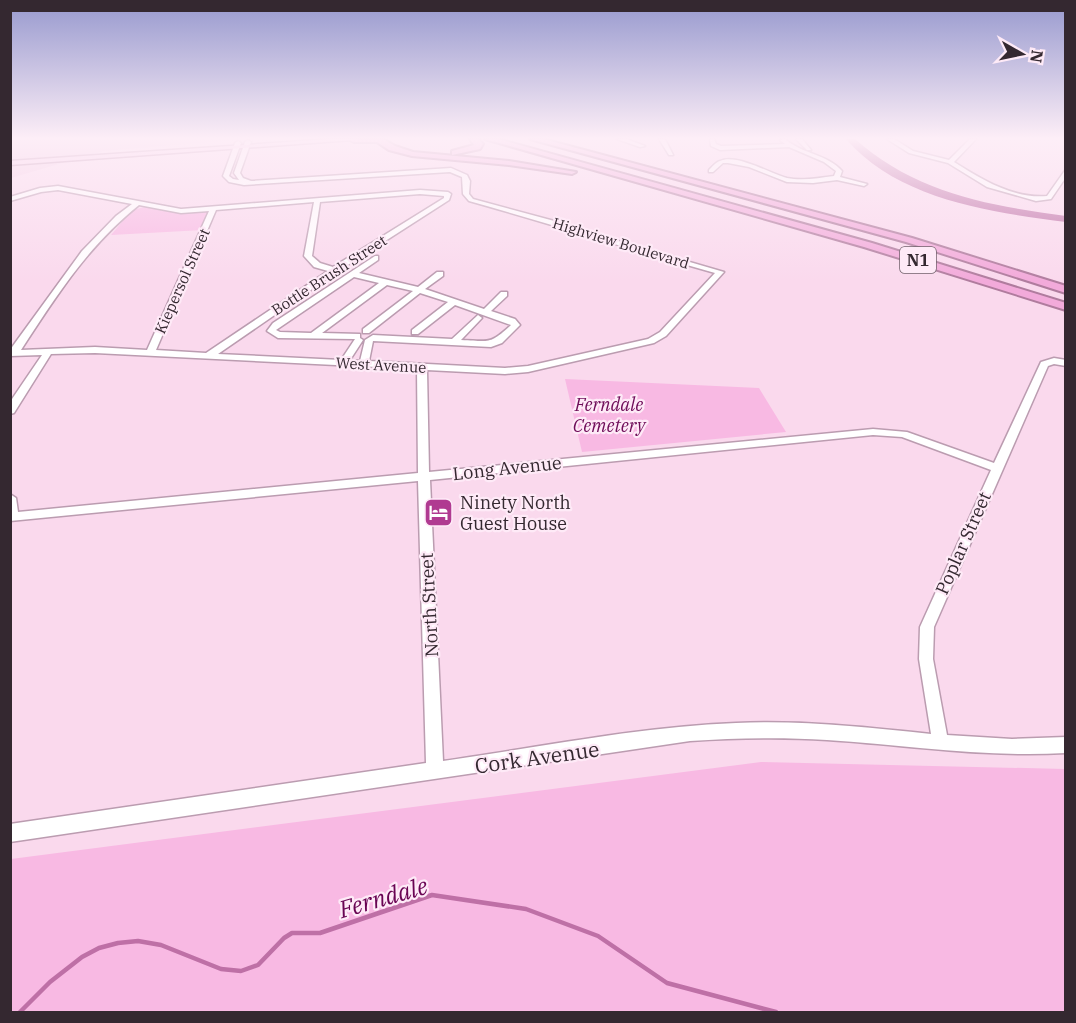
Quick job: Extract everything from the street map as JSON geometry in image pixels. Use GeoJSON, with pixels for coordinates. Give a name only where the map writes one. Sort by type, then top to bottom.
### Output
{"type":"FeatureCollection","features":[{"type":"Feature","properties":{"kind":"highway"},"geometry":{"type":"LineString","coordinates":[[636,187],[769,217]]}},
{"type":"Feature","properties":{"kind":"highway","name":"N1"},"geometry":{"type":"LineString","coordinates":[[660,187],[769,217],[1065,307]]}},
{"type":"Feature","properties":{"kind":"highway","name":"N1"},"geometry":{"type":"LineString","coordinates":[[693,187],[885,240],[1065,297]]}},
{"type":"Feature","properties":{"kind":"highway"},"geometry":{"type":"LineString","coordinates":[[714,187],[961,256],[1065,290]]}},
{"type":"Feature","properties":{"kind":"street","name":"Highview Boulevard"},"geometry":{"type":"LineString","coordinates":[[467,187],[466,194],[471,200],[720,272]]}},
{"type":"Feature","properties":{"kind":"street"},"geometry":{"type":"LineString","coordinates":[[992,187],[1036,199],[1049,198],[1058,187]]}},
{"type":"Feature","properties":{"kind":"street"},"geometry":{"type":"LineString","coordinates":[[10,199],[40,190],[58,188],[171,211],[317,201],[308,256],[317,265],[334,270]]}},
{"type":"Feature","properties":{"kind":"street","name":"Bottle Brush Street"},"geometry":{"type":"LineString","coordinates":[[208,356],[334,270],[447,200],[448,194],[428,192],[317,201]]}},
{"type":"Feature","properties":{"kind":"street"},"geometry":{"type":"LineString","coordinates":[[12,353],[78,263],[119,218],[136,204]]}},
{"type":"Feature","properties":{"kind":"street","name":"Kiepersol Street"},"geometry":{"type":"LineString","coordinates":[[150,353],[213,209]]}},
{"type":"Feature","properties":{"kind":"street"},"geometry":{"type":"LineString","coordinates":[[353,274],[419,290],[482,315],[512,321],[515,327],[494,344],[278,335],[271,332],[276,325],[375,258]]}},
{"type":"Feature","properties":{"kind":"street","name":"West Avenue"},"geometry":{"type":"LineString","coordinates":[[12,353],[81,350],[516,370],[651,341],[663,334],[720,272]]}},
{"type":"Feature","properties":{"kind":"street"},"geometry":{"type":"LineString","coordinates":[[343,363],[365,337],[440,274]]}},
{"type":"Feature","properties":{"kind":"street"},"geometry":{"type":"LineString","coordinates":[[312,336],[385,282]]}},
{"type":"Feature","properties":{"kind":"street"},"geometry":{"type":"LineString","coordinates":[[454,342],[504,294]]}},
{"type":"Feature","properties":{"kind":"street"},"geometry":{"type":"LineString","coordinates":[[415,332],[453,302]]}},
{"type":"Feature","properties":{"kind":"street"},"geometry":{"type":"LineString","coordinates":[[364,364],[365,337]]}},
{"type":"Feature","properties":{"kind":"street"},"geometry":{"type":"LineString","coordinates":[[10,411],[49,351]]}},
{"type":"Feature","properties":{"kind":"street","name":"Poplar Street"},"geometry":{"type":"LineString","coordinates":[[940,742],[926,659],[927,627],[1044,364],[1060,362]]}},
{"type":"Feature","properties":{"kind":"street","name":"North Street"},"geometry":{"type":"LineString","coordinates":[[422,367],[423,477],[435,771]]}},
{"type":"Feature","properties":{"kind":"street","name":"Long Avenue"},"geometry":{"type":"LineString","coordinates":[[10,498],[12,517],[873,432],[903,434],[996,468]]}},
{"type":"Feature","properties":{"kind":"street","name":"Cork Avenue"},"geometry":{"type":"LineString","coordinates":[[10,833],[666,736],[735,729],[806,730],[1017,748],[1065,745]]}},
{"type":"Feature","properties":{"kind":"green space"},"geometry":{"type":"Polygon","coordinates":[[[145,207],[166,211],[211,210],[203,230],[111,235],[132,210],[145,207]]]}},
{"type":"Feature","properties":{"kind":"green space","name":"Ferndale Cemetery"},"geometry":{"type":"Polygon","coordinates":[[[565,379],[759,388],[786,432],[582,452],[565,379]]]}},
{"type":"Feature","properties":{"kind":"green space"},"geometry":{"type":"Polygon","coordinates":[[[761,762],[1065,769],[1065,1012],[11,1012],[11,859],[761,762]]]}},
{"type":"Feature","properties":{"kind":"waterway"},"geometry":{"type":"LineString","coordinates":[[921,187],[950,197],[1009,211],[1066,219]]}},
{"type":"Feature","properties":{"kind":"waterway","name":"Ferndale"},"geometry":{"type":"LineString","coordinates":[[20,1012],[50,982],[82,957],[99,948],[138,941],[161,945],[221,969],[241,971],[258,965],[284,938],[292,933],[320,933],[432,895],[526,909],[598,936],[667,983],[776,1012]]}},
{"type":"Feature","properties":{"kind":"place","name":"Ninety North Guest House"},"geometry":{"type":"Point","coordinates":[439,512]}}]}
